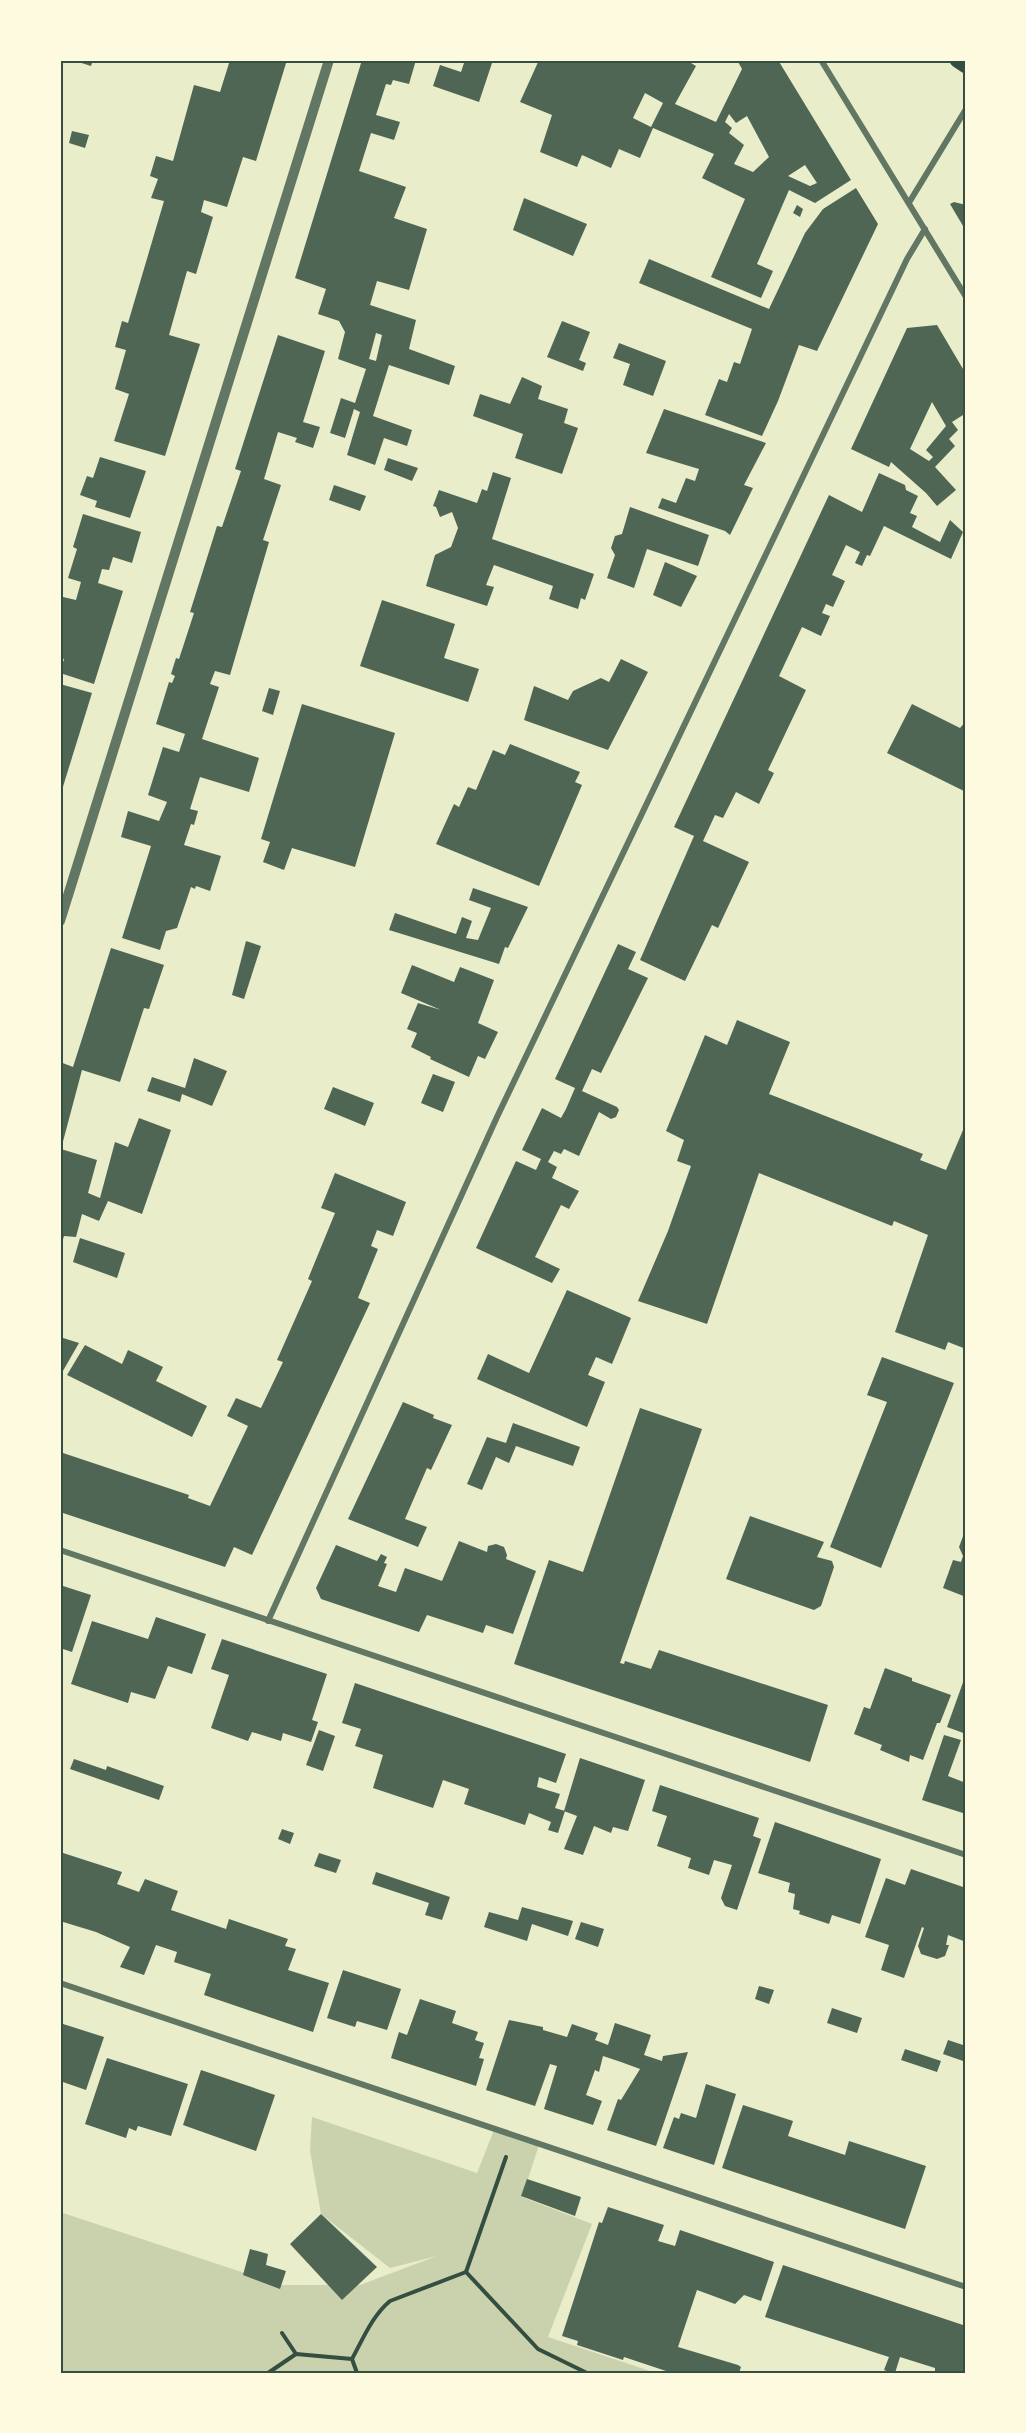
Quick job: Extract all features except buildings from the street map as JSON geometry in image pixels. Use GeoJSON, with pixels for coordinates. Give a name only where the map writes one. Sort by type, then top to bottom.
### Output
{"type":"FeatureCollection","features":[{"type":"Feature","properties":{"kind":"main road"},"geometry":{"type":"LineString","coordinates":[[957,60],[966,66]]}},
{"type":"Feature","properties":{"kind":"street"},"geometry":{"type":"LineString","coordinates":[[60,921],[329,60]]}},
{"type":"Feature","properties":{"kind":"street"},"geometry":{"type":"LineString","coordinates":[[821,60],[910,201],[966,297]]}},
{"type":"Feature","properties":{"kind":"street"},"geometry":{"type":"LineString","coordinates":[[910,201],[966,109]]}},
{"type":"Feature","properties":{"kind":"street"},"geometry":{"type":"LineString","coordinates":[[268,1621],[502,1107],[907,259],[925,229]]}},
{"type":"Feature","properties":{"kind":"street"},"geometry":{"type":"LineString","coordinates":[[60,1550],[966,1855]]}},
{"type":"Feature","properties":{"kind":"street"},"geometry":{"type":"LineString","coordinates":[[60,1983],[966,2287]]}},
{"type":"Feature","properties":{"kind":"path"},"geometry":{"type":"LineString","coordinates":[[357,2373],[352,2359],[382,2308],[390,2301],[466,2272],[514,2137]]}},
{"type":"Feature","properties":{"kind":"path"},"geometry":{"type":"LineString","coordinates":[[466,2272],[538,2349],[587,2373]]}},
{"type":"Feature","properties":{"kind":"path"},"geometry":{"type":"LineString","coordinates":[[282,2333],[296,2354]]}},
{"type":"Feature","properties":{"kind":"path"},"geometry":{"type":"LineString","coordinates":[[268,2373],[296,2354],[352,2359]]}},
{"type":"Feature","properties":{"kind":"green space"},"geometry":{"type":"Polygon","coordinates":[[[312,2117],[477,2173],[494,2130],[539,2145],[522,2197],[592,2224],[548,2337],[656,2373],[60,2373],[60,2212],[281,2285],[360,2285],[437,2256],[390,2268],[321,2214],[310,2151],[312,2117]]]}}]}
